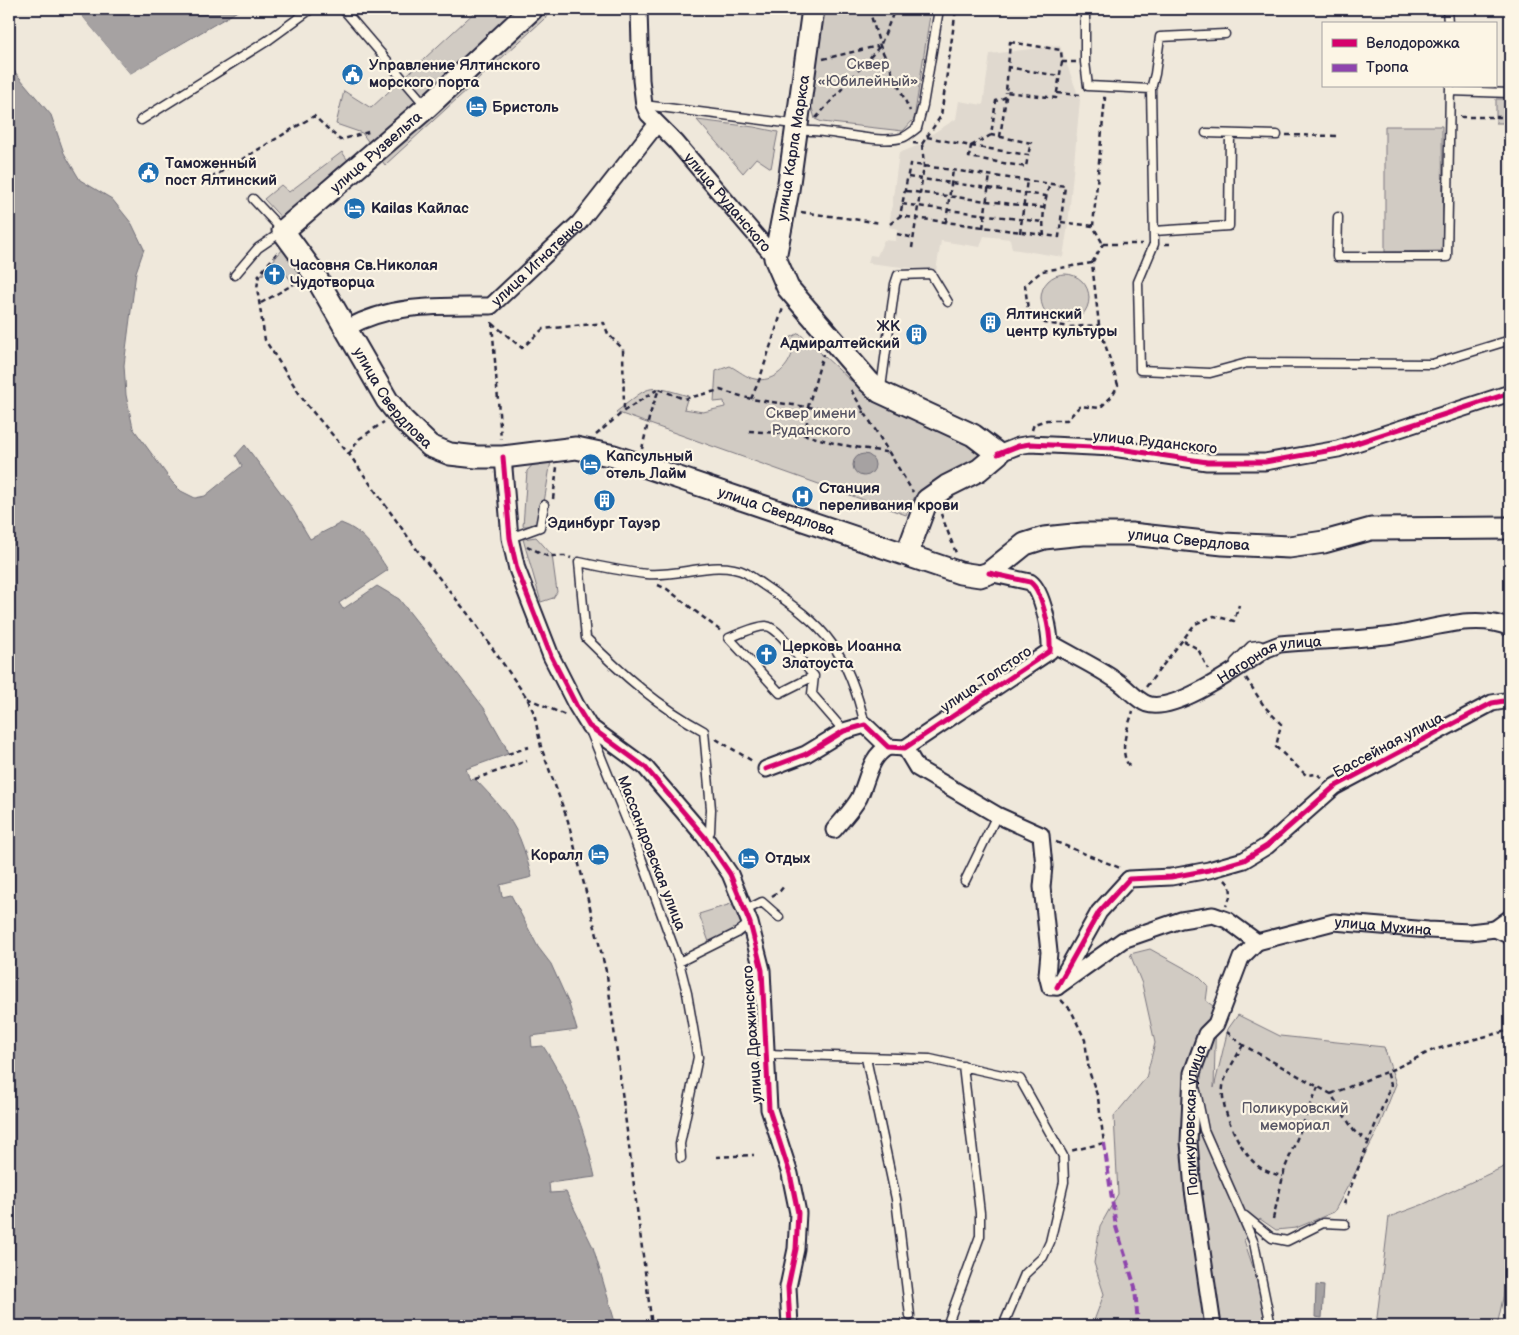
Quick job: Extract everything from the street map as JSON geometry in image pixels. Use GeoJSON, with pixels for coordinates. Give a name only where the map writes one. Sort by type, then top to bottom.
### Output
{"type":"FeatureCollection","features":[{"type":"Feature","properties":{"kind":"main road","name":"улица Рузвельта"},"geometry":{"type":"LineString","coordinates":[[286,235],[532,9]]}},
{"type":"Feature","properties":{"kind":"main road","name":"улица Карла Маркса"},"geometry":{"type":"LineString","coordinates":[[775,258],[788,190],[807,122],[813,9]]}},
{"type":"Feature","properties":{"kind":"main road","name":"улица Свердлова"},"geometry":{"type":"LineString","coordinates":[[286,235],[313,272],[387,400],[402,420],[430,446],[450,454],[576,448],[614,456],[960,573],[980,576],[989,573],[1025,544],[1044,538],[1083,534],[1131,534],[1207,543],[1289,547],[1324,542],[1371,529],[1510,528]]}},
{"type":"Feature","properties":{"kind":"main road","name":"улица Руданского"},"geometry":{"type":"LineString","coordinates":[[775,258],[788,288],[869,382],[880,392],[973,435],[998,454]]}},
{"type":"Feature","properties":{"kind":"main road"},"geometry":{"type":"LineString","coordinates":[[907,554],[927,500],[947,486],[979,470],[998,454]]}},
{"type":"Feature","properties":{"kind":"street","name":"улица Руданского"},"geometry":{"type":"LineString","coordinates":[[639,9],[641,80],[644,105],[656,125],[676,142],[775,258]]}},
{"type":"Feature","properties":{"kind":"street","name":"улица Игнатенко"},"geometry":{"type":"LineString","coordinates":[[347,328],[390,311],[407,308],[491,306],[580,223],[656,125]]}},
{"type":"Feature","properties":{"kind":"street","name":"улица Руданского"},"geometry":{"type":"LineString","coordinates":[[998,454],[1018,446],[1030,444],[1113,448],[1207,462],[1265,462],[1338,449],[1510,393]]}},
{"type":"Feature","properties":{"kind":"street","name":"улица Дражинского"},"geometry":{"type":"LineString","coordinates":[[503,451],[510,538],[517,569],[551,656],[589,726],[645,767],[704,836],[730,874],[748,917],[762,970],[769,1109],[790,1174],[798,1213],[796,1249],[788,1287],[790,1326]]}},
{"type":"Feature","properties":{"kind":"street","name":"улица Толстого"},"geometry":{"type":"LineString","coordinates":[[905,748],[1050,651],[1050,643],[1035,586],[1030,582],[989,573]]}},
{"type":"Feature","properties":{"kind":"street","name":"Нагорная улица"},"geometry":{"type":"LineString","coordinates":[[1050,643],[1118,681],[1137,698],[1149,705],[1159,705],[1188,698],[1218,679],[1236,664],[1280,644],[1388,636],[1461,623],[1486,622],[1501,624],[1510,628]]}},
{"type":"Feature","properties":{"kind":"street","name":"Бассейная улица"},"geometry":{"type":"LineString","coordinates":[[1129,879],[1141,877],[1171,878],[1216,869],[1244,860],[1267,846],[1334,787],[1492,703],[1510,700]]}},
{"type":"Feature","properties":{"kind":"street"},"geometry":{"type":"LineString","coordinates":[[766,769],[806,754],[844,731],[865,725],[888,747]]}},
{"type":"Feature","properties":{"kind":"street"},"geometry":{"type":"LineString","coordinates":[[834,830],[858,798],[867,773],[880,751],[888,747],[905,748],[918,768],[997,815],[1041,835],[1042,887],[1049,952],[1047,975],[1050,987],[1057,987],[1114,945],[1138,933],[1202,916],[1214,915],[1226,920],[1257,942]]}},
{"type":"Feature","properties":{"kind":"street"},"geometry":{"type":"LineString","coordinates":[[1057,987],[1099,912],[1129,879]]}},
{"type":"Feature","properties":{"kind":"street"},"geometry":{"type":"LineString","coordinates":[[1510,918],[1495,929],[1510,936]]}},
{"type":"Feature","properties":{"kind":"street","name":"улица Мухина"},"geometry":{"type":"LineString","coordinates":[[1257,942],[1334,922],[1470,932],[1495,929]]}},
{"type":"Feature","properties":{"kind":"street","name":"Поликуровская улица"},"geometry":{"type":"LineString","coordinates":[[1213,1326],[1193,1190],[1189,1142],[1192,1073],[1206,1034],[1216,1024],[1242,958],[1257,942]]}},
{"type":"Feature","properties":{"kind":"lane"},"geometry":{"type":"LineString","coordinates":[[141,120],[267,41],[311,9]]}},
{"type":"Feature","properties":{"kind":"lane"},"geometry":{"type":"LineString","coordinates":[[343,9],[427,107]]}},
{"type":"Feature","properties":{"kind":"lane"},"geometry":{"type":"LineString","coordinates":[[644,105],[793,124],[807,122],[880,138],[903,137],[917,128],[923,105],[938,9]]}},
{"type":"Feature","properties":{"kind":"lane"},"geometry":{"type":"LineString","coordinates":[[1085,9],[1085,53],[1088,86],[1151,89]]}},
{"type":"Feature","properties":{"kind":"lane"},"geometry":{"type":"LineString","coordinates":[[1447,9],[1448,22]]}},
{"type":"Feature","properties":{"kind":"lane"},"geometry":{"type":"LineString","coordinates":[[1225,34],[1160,37],[1151,89],[1154,244],[1138,282],[1140,370],[1210,373],[1247,363],[1432,364],[1510,340]]}},
{"type":"Feature","properties":{"kind":"lane"},"geometry":{"type":"LineString","coordinates":[[1338,217],[1336,256],[1447,257],[1450,89],[1510,93]]}},
{"type":"Feature","properties":{"kind":"lane"},"geometry":{"type":"LineString","coordinates":[[1206,133],[1276,135]]}},
{"type":"Feature","properties":{"kind":"lane"},"geometry":{"type":"LineString","coordinates":[[1154,231],[1229,226],[1230,134]]}},
{"type":"Feature","properties":{"kind":"lane"},"geometry":{"type":"LineString","coordinates":[[235,275],[258,248],[286,235],[253,199]]}},
{"type":"Feature","properties":{"kind":"lane"},"geometry":{"type":"LineString","coordinates":[[880,392],[894,284],[898,275],[931,274],[948,302]]}},
{"type":"Feature","properties":{"kind":"lane"},"geometry":{"type":"LineString","coordinates":[[510,538],[540,527],[544,505]]}},
{"type":"Feature","properties":{"kind":"lane"},"geometry":{"type":"LineString","coordinates":[[704,836],[710,832],[711,809],[704,732],[678,717],[628,680],[586,638],[579,562],[649,575],[714,568],[737,568],[746,573],[812,623],[832,644],[859,699],[865,725]]}},
{"type":"Feature","properties":{"kind":"lane"},"geometry":{"type":"LineString","coordinates":[[766,626],[778,631],[803,666],[814,676],[780,693],[729,638],[766,626]]}},
{"type":"Feature","properties":{"kind":"lane"},"geometry":{"type":"LineString","coordinates":[[814,676],[812,694],[844,731]]}},
{"type":"Feature","properties":{"kind":"lane","name":"Массандровская улица"},"geometry":{"type":"LineString","coordinates":[[589,726],[635,841],[679,962],[687,993],[698,1057],[680,1144],[681,1158]]}},
{"type":"Feature","properties":{"kind":"lane"},"geometry":{"type":"LineString","coordinates":[[965,880],[997,815]]}},
{"type":"Feature","properties":{"kind":"lane"},"geometry":{"type":"LineString","coordinates":[[679,962],[737,933],[762,902],[779,917]]}},
{"type":"Feature","properties":{"kind":"lane"},"geometry":{"type":"LineString","coordinates":[[766,1054],[930,1059],[1020,1079],[1062,1153],[1064,1182],[1050,1242],[1043,1257],[1025,1274],[1003,1326]]}},
{"type":"Feature","properties":{"kind":"lane"},"geometry":{"type":"LineString","coordinates":[[866,1058],[896,1199],[910,1316]]}},
{"type":"Feature","properties":{"kind":"lane"},"geometry":{"type":"LineString","coordinates":[[947,1326],[980,1236],[980,1213],[963,1066]]}},
{"type":"Feature","properties":{"kind":"lane"},"geometry":{"type":"LineString","coordinates":[[1192,1073],[1204,1130],[1254,1243],[1271,1326]]}},
{"type":"Feature","properties":{"kind":"lane"},"geometry":{"type":"LineString","coordinates":[[1241,1213],[1272,1238],[1287,1241],[1323,1223],[1345,1224]]}},
{"type":"Feature","properties":{"kind":"path"},"geometry":{"type":"LineString","coordinates":[[869,9],[880,46],[914,119]]}},
{"type":"Feature","properties":{"kind":"path"},"geometry":{"type":"LineString","coordinates":[[807,122],[880,46],[895,9]]}},
{"type":"Feature","properties":{"kind":"path"},"geometry":{"type":"LineString","coordinates":[[912,248],[924,166],[922,144],[941,116],[956,9]]}},
{"type":"Feature","properties":{"kind":"path"},"geometry":{"type":"LineString","coordinates":[[1000,137],[1006,97],[1006,92],[1007,67],[1010,42],[1061,50],[1062,62],[1056,98],[1006,92]]}},
{"type":"Feature","properties":{"kind":"path"},"geometry":{"type":"LineString","coordinates":[[817,61],[880,46]]}},
{"type":"Feature","properties":{"kind":"path"},"geometry":{"type":"LineString","coordinates":[[1007,67],[1059,76]]}},
{"type":"Feature","properties":{"kind":"path"},"geometry":{"type":"LineString","coordinates":[[1088,86],[1094,96]]}},
{"type":"Feature","properties":{"kind":"path"},"geometry":{"type":"LineString","coordinates":[[1057,93],[1105,98],[1093,226],[1104,244]]}},
{"type":"Feature","properties":{"kind":"path"},"geometry":{"type":"LineString","coordinates":[[991,135],[996,101],[1006,97]]}},
{"type":"Feature","properties":{"kind":"path"},"geometry":{"type":"LineString","coordinates":[[211,178],[314,116],[340,140],[362,132],[378,130]]}},
{"type":"Feature","properties":{"kind":"path"},"geometry":{"type":"LineString","coordinates":[[1460,117],[1510,118]]}},
{"type":"Feature","properties":{"kind":"path"},"geometry":{"type":"LineString","coordinates":[[807,122],[822,122]]}},
{"type":"Feature","properties":{"kind":"path"},"geometry":{"type":"LineString","coordinates":[[991,135],[1031,143],[1026,167],[969,157],[971,146],[991,135]]}},
{"type":"Feature","properties":{"kind":"path"},"geometry":{"type":"LineString","coordinates":[[1276,135],[1338,136]]}},
{"type":"Feature","properties":{"kind":"path"},"geometry":{"type":"LineString","coordinates":[[927,137],[1028,155]]}},
{"type":"Feature","properties":{"kind":"path"},"geometry":{"type":"LineString","coordinates":[[912,143],[922,144]]}},
{"type":"Feature","properties":{"kind":"path"},"geometry":{"type":"LineString","coordinates":[[890,224],[900,216],[910,164],[1065,186],[1058,237],[900,216]]}},
{"type":"Feature","properties":{"kind":"path"},"geometry":{"type":"LineString","coordinates":[[946,222],[953,170]]}},
{"type":"Feature","properties":{"kind":"path"},"geometry":{"type":"LineString","coordinates":[[983,228],[990,175]]}},
{"type":"Feature","properties":{"kind":"path"},"geometry":{"type":"LineString","coordinates":[[908,177],[1046,196]]}},
{"type":"Feature","properties":{"kind":"path"},"geometry":{"type":"LineString","coordinates":[[1020,233],[1027,180]]}},
{"type":"Feature","properties":{"kind":"path"},"geometry":{"type":"LineString","coordinates":[[1044,236],[1042,222],[1050,184]]}},
{"type":"Feature","properties":{"kind":"path"},"geometry":{"type":"LineString","coordinates":[[906,191],[1044,208]]}},
{"type":"Feature","properties":{"kind":"path"},"geometry":{"type":"LineString","coordinates":[[902,204],[1022,221],[1042,222]]}},
{"type":"Feature","properties":{"kind":"path"},"geometry":{"type":"LineString","coordinates":[[800,212],[881,223]]}},
{"type":"Feature","properties":{"kind":"path"},"geometry":{"type":"LineString","coordinates":[[1061,222],[1093,226]]}},
{"type":"Feature","properties":{"kind":"path"},"geometry":{"type":"LineString","coordinates":[[897,234],[914,238]]}},
{"type":"Feature","properties":{"kind":"path"},"geometry":{"type":"LineString","coordinates":[[286,235],[259,275],[257,288],[261,303],[265,340],[306,404],[349,454],[420,554],[472,619],[527,698],[534,713],[541,747],[568,821],[607,975],[652,1326]]}},
{"type":"Feature","properties":{"kind":"path"},"geometry":{"type":"LineString","coordinates":[[1104,244],[1173,244]]}},
{"type":"Feature","properties":{"kind":"path"},"geometry":{"type":"LineString","coordinates":[[1030,444],[1034,424],[1047,420],[1067,420],[1080,406],[1100,408],[1112,396],[1118,385],[1099,325],[1092,263],[1104,244]]}},
{"type":"Feature","properties":{"kind":"path"},"geometry":{"type":"LineString","coordinates":[[1092,263],[1042,271],[1025,285],[1028,310],[1045,323],[1070,327],[1099,325]]}},
{"type":"Feature","properties":{"kind":"path"},"geometry":{"type":"LineString","coordinates":[[261,303],[313,272]]}},
{"type":"Feature","properties":{"kind":"path"},"geometry":{"type":"LineString","coordinates":[[751,399],[760,378],[788,288]]}},
{"type":"Feature","properties":{"kind":"path"},"geometry":{"type":"LineString","coordinates":[[491,306],[503,451]]}},
{"type":"Feature","properties":{"kind":"path"},"geometry":{"type":"LineString","coordinates":[[492,323],[522,348],[543,329],[604,323],[608,334],[623,349],[624,412]]}},
{"type":"Feature","properties":{"kind":"path"},"geometry":{"type":"LineString","coordinates":[[806,435],[808,407],[823,352]]}},
{"type":"Feature","properties":{"kind":"path"},"geometry":{"type":"LineString","coordinates":[[659,389],[684,399],[720,390],[751,399],[865,412]]}},
{"type":"Feature","properties":{"kind":"path"},"geometry":{"type":"LineString","coordinates":[[594,436],[624,412],[659,389]]}},
{"type":"Feature","properties":{"kind":"path"},"geometry":{"type":"LineString","coordinates":[[642,449],[650,414],[659,389]]}},
{"type":"Feature","properties":{"kind":"path"},"geometry":{"type":"LineString","coordinates":[[349,454],[358,439],[389,418]]}},
{"type":"Feature","properties":{"kind":"path"},"geometry":{"type":"LineString","coordinates":[[749,431],[806,435],[837,444],[891,453]]}},
{"type":"Feature","properties":{"kind":"path"},"geometry":{"type":"LineString","coordinates":[[927,500],[937,506],[957,556]]}},
{"type":"Feature","properties":{"kind":"path"},"geometry":{"type":"LineString","coordinates":[[525,545],[547,556],[566,556],[579,562]]}},
{"type":"Feature","properties":{"kind":"path"},"geometry":{"type":"LineString","coordinates":[[649,575],[649,581],[668,589],[729,638]]}},
{"type":"Feature","properties":{"kind":"path"},"geometry":{"type":"LineString","coordinates":[[1129,766],[1126,761],[1124,740],[1137,698],[1195,624],[1214,616],[1234,621],[1239,605]]}},
{"type":"Feature","properties":{"kind":"path"},"geometry":{"type":"LineString","coordinates":[[1184,640],[1198,649],[1204,664],[1218,679]]}},
{"type":"Feature","properties":{"kind":"path"},"geometry":{"type":"LineString","coordinates":[[1236,664],[1264,706],[1281,724],[1276,747],[1306,775],[1317,774],[1334,787]]}},
{"type":"Feature","properties":{"kind":"path"},"geometry":{"type":"LineString","coordinates":[[527,698],[570,718]]}},
{"type":"Feature","properties":{"kind":"path"},"geometry":{"type":"LineString","coordinates":[[704,732],[766,769]]}},
{"type":"Feature","properties":{"kind":"path"},"geometry":{"type":"LineString","coordinates":[[508,754],[529,747]]}},
{"type":"Feature","properties":{"kind":"path"},"geometry":{"type":"LineString","coordinates":[[475,779],[527,760]]}},
{"type":"Feature","properties":{"kind":"path"},"geometry":{"type":"LineString","coordinates":[[1041,835],[1095,860],[1108,861],[1124,870],[1129,879]]}},
{"type":"Feature","properties":{"kind":"path"},"geometry":{"type":"LineString","coordinates":[[1216,869],[1230,885],[1232,894],[1225,910],[1226,920]]}},
{"type":"Feature","properties":{"kind":"path"},"geometry":{"type":"LineString","coordinates":[[780,891],[784,886]]}},
{"type":"Feature","properties":{"kind":"path"},"geometry":{"type":"LineString","coordinates":[[1062,1153],[1104,1143],[1098,1098],[1089,1071],[1084,1040],[1071,1010]]}},
{"type":"Feature","properties":{"kind":"path"},"geometry":{"type":"LineString","coordinates":[[1216,1024],[1242,1045],[1331,1094],[1354,1131],[1369,1142]]}},
{"type":"Feature","properties":{"kind":"path"},"geometry":{"type":"LineString","coordinates":[[1331,1094],[1387,1072],[1433,1050],[1510,1030]]}},
{"type":"Feature","properties":{"kind":"path"},"geometry":{"type":"LineString","coordinates":[[1242,1045],[1224,1080],[1223,1097],[1229,1122],[1240,1145],[1257,1166],[1270,1173],[1283,1176]]}},
{"type":"Feature","properties":{"kind":"path"},"geometry":{"type":"LineString","coordinates":[[1344,1204],[1391,1085],[1387,1072]]}},
{"type":"Feature","properties":{"kind":"path"},"geometry":{"type":"LineString","coordinates":[[1273,1219],[1283,1176],[1318,1087]]}},
{"type":"Feature","properties":{"kind":"path"},"geometry":{"type":"LineString","coordinates":[[716,1157],[754,1155]]}},
{"type":"Feature","properties":{"kind":"path"},"geometry":{"type":"LineString","coordinates":[[910,1316],[920,1322],[934,1326]]}},
{"type":"Feature","properties":{"kind":"shaded area"},"geometry":{"type":"Polygon","coordinates":[[[76,9],[241,9],[130,74],[76,9]]]}},
{"type":"Feature","properties":{"kind":"shaded area"},"geometry":{"type":"Polygon","coordinates":[[[1038,42],[1060,46],[1080,100],[1068,225],[1063,257],[1012,249],[1010,239],[984,236],[980,247],[941,241],[936,271],[868,263],[870,255],[877,256],[884,240],[895,241],[898,229],[889,227],[899,153],[922,144],[927,137],[956,119],[959,101],[983,105],[990,54],[1057,46],[1038,42]]]}},
{"type":"Feature","properties":{"kind":"shaded area"},"geometry":{"type":"Polygon","coordinates":[[[9,65],[51,115],[64,153],[80,180],[112,199],[132,224],[144,249],[136,272],[124,365],[126,395],[133,428],[172,482],[181,491],[195,498],[205,496],[242,466],[236,455],[245,445],[290,505],[310,539],[341,523],[363,536],[388,570],[339,603],[343,609],[377,586],[399,599],[484,708],[505,745],[508,754],[466,769],[470,780],[475,779],[501,807],[512,822],[520,839],[532,877],[500,885],[502,897],[511,895],[538,947],[551,964],[569,1004],[577,1030],[531,1036],[532,1047],[543,1046],[561,1076],[581,1126],[595,1177],[549,1183],[550,1193],[566,1192],[593,1247],[615,1322],[583,1326],[9,1326],[9,65]]]}},
{"type":"Feature","properties":{"kind":"shaded area"},"geometry":{"type":"Polygon","coordinates":[[[864,454],[872,457],[875,465],[872,473],[864,476],[856,473],[853,465],[856,457],[864,454]]]}},
{"type":"Feature","properties":{"kind":"shaded area"},"geometry":{"type":"Polygon","coordinates":[[[1316,1285],[1324,1286],[1322,1318],[1315,1317],[1316,1285]]]}},
{"type":"Feature","properties":{"kind":"green space"},"geometry":{"type":"Polygon","coordinates":[[[478,9],[555,9],[385,165],[362,133],[336,124],[344,91],[371,108],[478,9]]]}},
{"type":"Feature","properties":{"kind":"green space","name":"Сквер «Юбилейный»"},"geometry":{"type":"Polygon","coordinates":[[[823,9],[931,9],[914,119],[903,131],[822,122],[815,119],[810,101],[823,9]]]}},
{"type":"Feature","properties":{"kind":"green space"},"geometry":{"type":"Polygon","coordinates":[[[1496,99],[1510,99],[1510,123],[1496,123],[1496,99]]]}},
{"type":"Feature","properties":{"kind":"green space"},"geometry":{"type":"Polygon","coordinates":[[[697,120],[778,132],[771,168],[756,158],[743,173],[697,120]]]}},
{"type":"Feature","properties":{"kind":"green space"},"geometry":{"type":"Polygon","coordinates":[[[1385,126],[1442,126],[1443,251],[1385,252],[1385,126]]]}},
{"type":"Feature","properties":{"kind":"green space"},"geometry":{"type":"Polygon","coordinates":[[[342,152],[352,166],[285,222],[264,199],[281,185],[289,192],[342,152]]]}},
{"type":"Feature","properties":{"kind":"green space"},"geometry":{"type":"Polygon","coordinates":[[[283,249],[304,276],[292,282],[279,265],[260,276],[283,249]]]}},
{"type":"Feature","properties":{"kind":"green space"},"geometry":{"type":"Polygon","coordinates":[[[1060,274],[1070,274],[1082,281],[1089,293],[1089,303],[1082,315],[1070,322],[1060,322],[1052,318],[1045,311],[1041,303],[1041,293],[1045,285],[1052,278],[1060,274]]]}},
{"type":"Feature","properties":{"kind":"green space","name":"Сквер имени Руданского"},"geometry":{"type":"Polygon","coordinates":[[[799,333],[850,380],[991,450],[915,496],[906,515],[616,412],[642,392],[655,388],[688,396],[684,409],[703,412],[725,407],[724,401],[714,402],[716,371],[730,366],[752,378],[761,380],[773,377],[783,370],[790,360],[792,354],[788,339],[799,333]]]}},
{"type":"Feature","properties":{"kind":"green space"},"geometry":{"type":"Polygon","coordinates":[[[551,461],[540,526],[523,526],[527,471],[535,462],[551,461]]]}},
{"type":"Feature","properties":{"kind":"green space"},"geometry":{"type":"Polygon","coordinates":[[[536,537],[552,555],[557,592],[553,598],[541,602],[523,539],[536,537]]]}},
{"type":"Feature","properties":{"kind":"green space"},"geometry":{"type":"Polygon","coordinates":[[[731,904],[745,925],[709,942],[699,914],[731,904]]]}},
{"type":"Feature","properties":{"kind":"green space","name":"Поликуровский мемориал"},"geometry":{"type":"Polygon","coordinates":[[[1150,949],[1197,975],[1208,986],[1206,1001],[1216,1008],[1214,1088],[1228,1029],[1238,1015],[1280,1036],[1384,1047],[1396,1084],[1377,1132],[1334,1212],[1296,1228],[1276,1230],[1260,1219],[1244,1240],[1258,1282],[1266,1326],[1092,1326],[1104,1294],[1094,1263],[1100,1226],[1118,1194],[1114,1116],[1146,1078],[1155,1043],[1142,984],[1130,954],[1150,949]]]}},
{"type":"Feature","properties":{"kind":"green space"},"geometry":{"type":"Polygon","coordinates":[[[1510,1164],[1510,1266],[1497,1326],[1376,1326],[1389,1217],[1424,1204],[1510,1164]]]}},
{"type":"Feature","properties":{"kind":"pier"},"geometry":{"type":"Polygon","coordinates":[[[73,9],[76,9],[130,74],[243,9],[130,76],[73,9]]]}},
{"type":"Feature","properties":{"kind":"marked path"},"geometry":{"type":"LineString","coordinates":[[1104,1143],[1116,1227],[1135,1287],[1138,1326]]}},
{"type":"Feature","properties":{"kind":"cycle path"},"geometry":{"type":"LineString","coordinates":[[998,454],[1018,446],[1030,444],[1113,448],[1207,462],[1265,462],[1338,449],[1510,393]]}},
{"type":"Feature","properties":{"kind":"cycle path"},"geometry":{"type":"LineString","coordinates":[[503,457],[510,538],[517,569],[551,656],[576,705],[589,726],[645,767],[704,836],[730,874],[750,923],[762,970],[769,1109],[790,1174],[798,1213],[796,1249],[788,1287],[790,1326]]}},
{"type":"Feature","properties":{"kind":"cycle path"},"geometry":{"type":"LineString","coordinates":[[766,769],[806,754],[844,731],[865,725],[888,747],[905,748],[1050,651],[1045,614],[1035,587],[1030,582],[989,573]]}},
{"type":"Feature","properties":{"kind":"cycle path"},"geometry":{"type":"LineString","coordinates":[[1057,987],[1099,912],[1129,879],[1171,877],[1209,870],[1244,860],[1267,846],[1334,787],[1492,703],[1510,700]]}},
{"type":"Feature","properties":{"kind":"place","name":"Управление Ялтинского морского порта"},"geometry":{"type":"Point","coordinates":[353,74]}},
{"type":"Feature","properties":{"kind":"place","name":"Бристоль"},"geometry":{"type":"Point","coordinates":[476,107]}},
{"type":"Feature","properties":{"kind":"place","name":"Таможенный пост Ялтинский"},"geometry":{"type":"Point","coordinates":[149,172]}},
{"type":"Feature","properties":{"kind":"place","name":"Kailas Кайлас"},"geometry":{"type":"Point","coordinates":[355,208]}},
{"type":"Feature","properties":{"kind":"place","name":"Часовня Св.Николая Чудотворца"},"geometry":{"type":"Point","coordinates":[274,274]}},
{"type":"Feature","properties":{"kind":"place","name":"Ялтинский центр культуры"},"geometry":{"type":"Point","coordinates":[990,323]}},
{"type":"Feature","properties":{"kind":"place","name":"ЖК Адмиралтейский"},"geometry":{"type":"Point","coordinates":[916,335]}},
{"type":"Feature","properties":{"kind":"place","name":"Капсульный отель Лайм"},"geometry":{"type":"Point","coordinates":[590,465]}},
{"type":"Feature","properties":{"kind":"place","name":"Станция переливания крови"},"geometry":{"type":"Point","coordinates":[803,497]}},
{"type":"Feature","properties":{"kind":"place","name":"Эдинбург Тауэр"},"geometry":{"type":"Point","coordinates":[604,500]}},
{"type":"Feature","properties":{"kind":"place","name":"Церковь Иоанна Златоуста"},"geometry":{"type":"Point","coordinates":[766,655]}},
{"type":"Feature","properties":{"kind":"place","name":"Коралл"},"geometry":{"type":"Point","coordinates":[599,855]}},
{"type":"Feature","properties":{"kind":"place","name":"Отдых"},"geometry":{"type":"Point","coordinates":[749,858]}}]}
